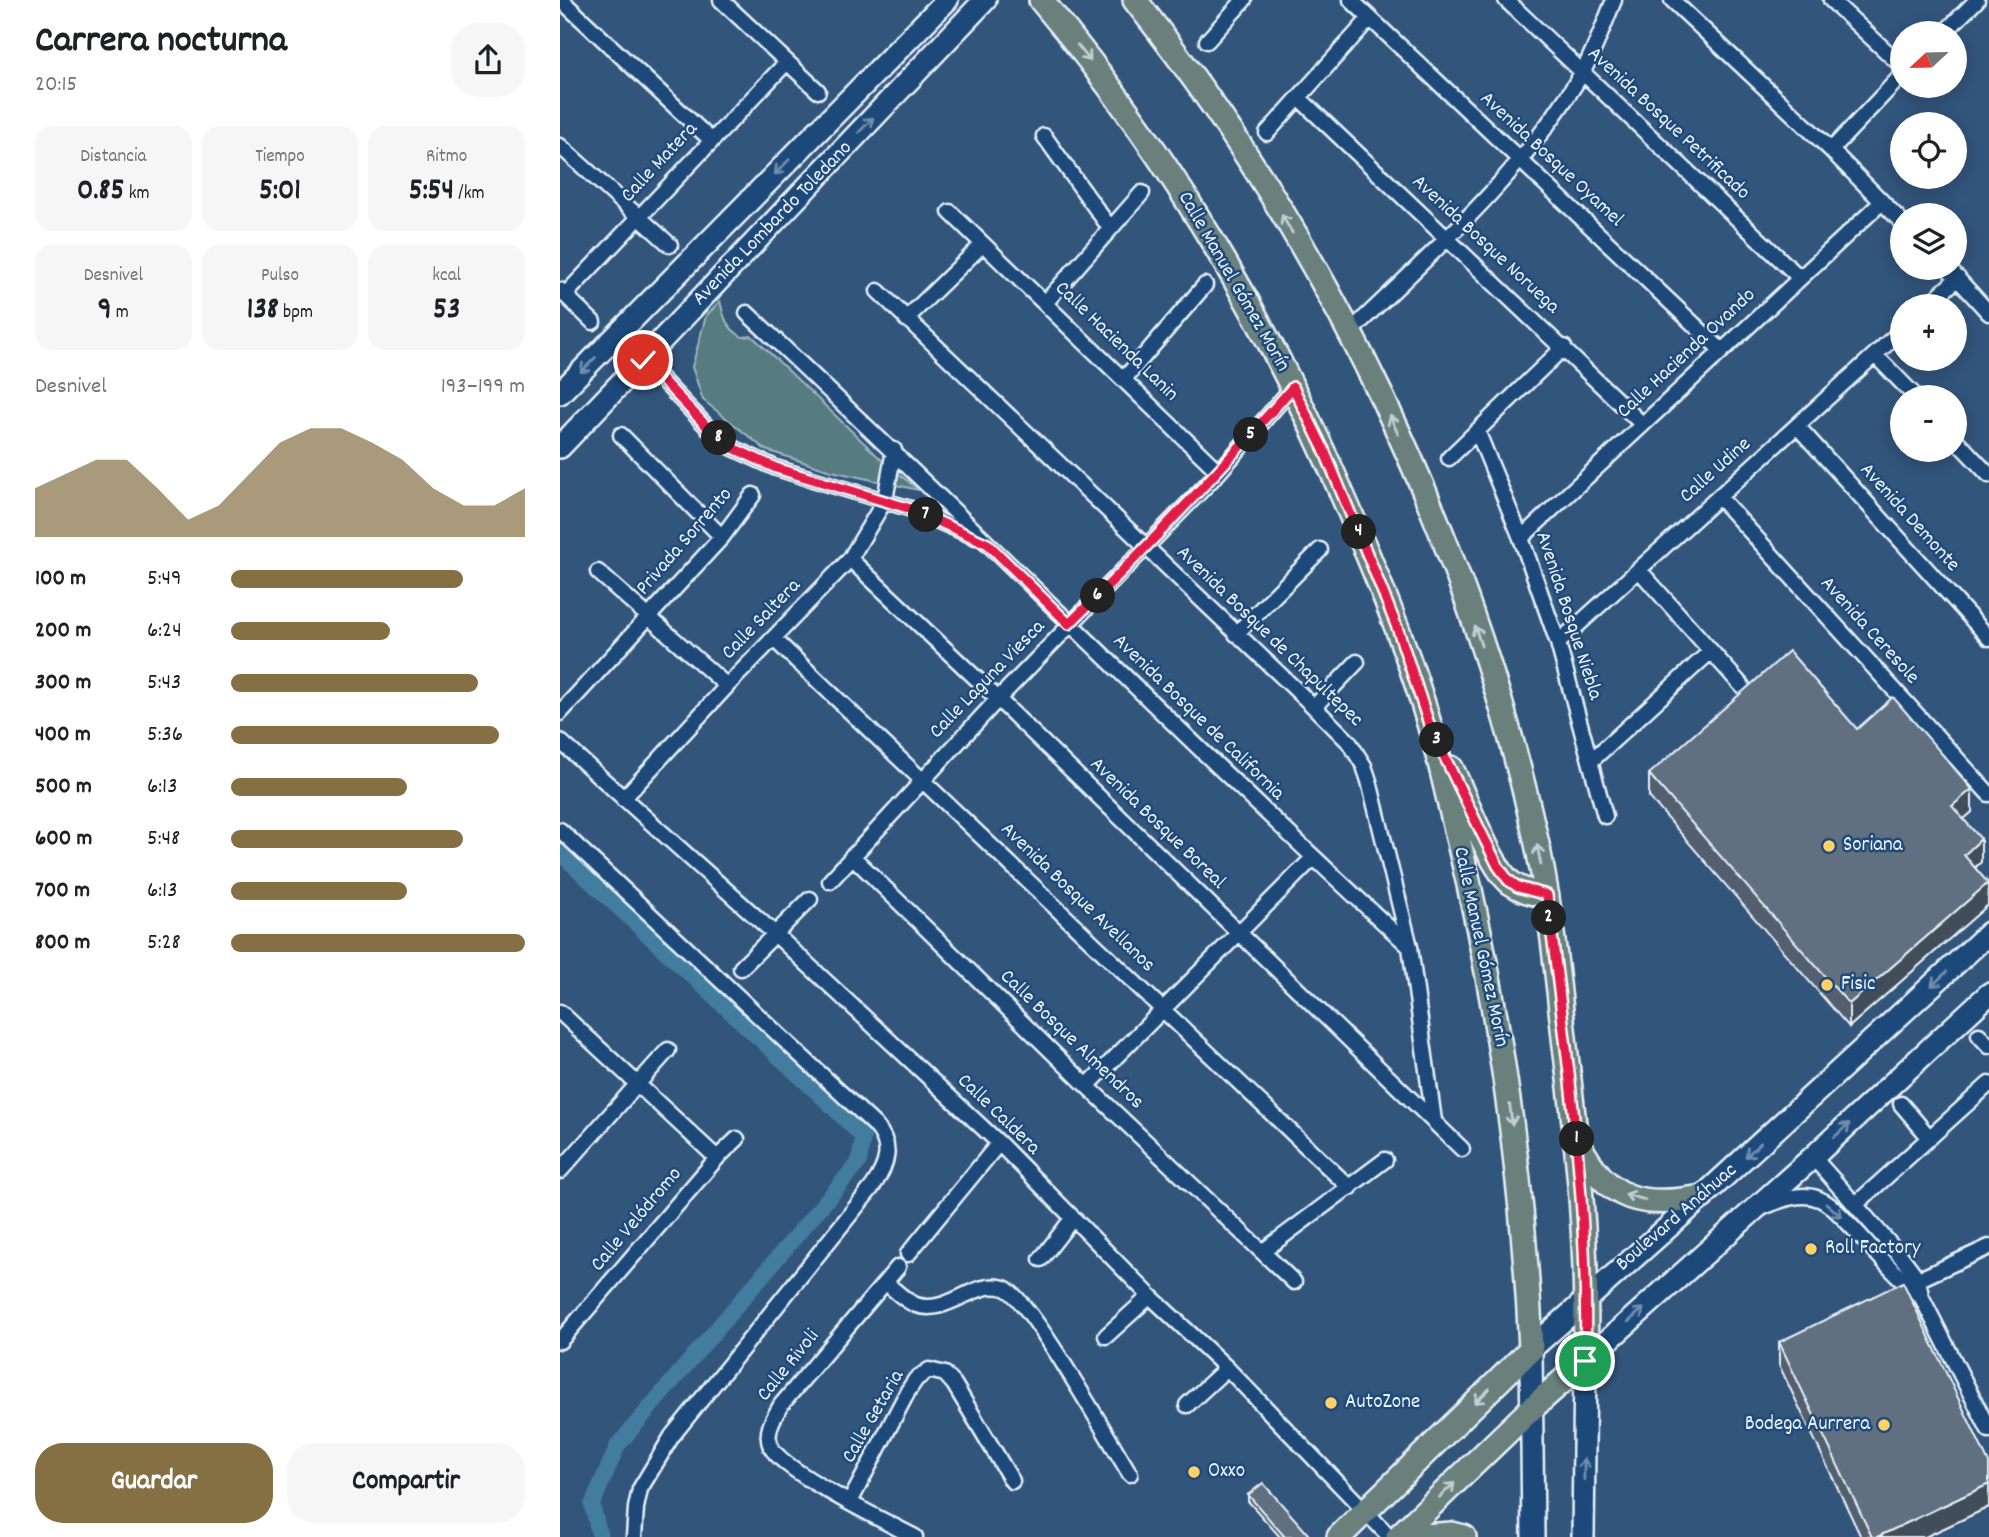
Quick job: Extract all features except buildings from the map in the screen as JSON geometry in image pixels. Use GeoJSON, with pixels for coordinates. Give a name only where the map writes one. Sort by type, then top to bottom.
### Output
{"type":"FeatureCollection","features":[{"type":"Feature","properties":{"kind":"main road","name":"Calle Manuel Gómez Morín"},"geometry":{"type":"LineString","coordinates":[[1041,0],[1097,68],[1161,159],[1202,226],[1293,387],[1324,450],[1398,630],[1430,727],[1480,931],[1502,1048],[1518,1172],[1528,1276],[1531,1349]]}},
{"type":"Feature","properties":{"kind":"main road"},"geometry":{"type":"LineString","coordinates":[[1135,0],[1185,64],[1224,122],[1351,331],[1416,475],[1473,622],[1512,742],[1536,837],[1547,895],[1577,1140],[1587,1297],[1585,1361]]}},
{"type":"Feature","properties":{"kind":"main road"},"geometry":{"type":"LineString","coordinates":[[1430,727],[1498,866],[1508,880],[1518,887],[1547,895]]}},
{"type":"Feature","properties":{"kind":"main road"},"geometry":{"type":"LineString","coordinates":[[1577,1140],[1596,1173],[1610,1187],[1628,1196],[1650,1202],[1671,1203],[1702,1197]]}},
{"type":"Feature","properties":{"kind":"main road","name":"Boulevard Anáhuac"},"geometry":{"type":"LineString","coordinates":[[1339,1537],[1531,1349]]}},
{"type":"Feature","properties":{"kind":"main road","name":"Boulevard Anáhuac"},"geometry":{"type":"LineString","coordinates":[[1398,1537],[1585,1361]]}},
{"type":"Feature","properties":{"kind":"main road"},"geometry":{"type":"LineString","coordinates":[[1409,1537],[1452,1534],[1464,1537]]}},
{"type":"Feature","properties":{"kind":"street"},"geometry":{"type":"LineString","coordinates":[[561,0],[711,140]]}},
{"type":"Feature","properties":{"kind":"street"},"geometry":{"type":"LineString","coordinates":[[720,0],[818,91]]}},
{"type":"Feature","properties":{"kind":"street","name":"Avenida Lombardo Toledano"},"geometry":{"type":"LineString","coordinates":[[560,393],[947,0]]}},
{"type":"Feature","properties":{"kind":"street","name":"Avenida Lombardo Toledano"},"geometry":{"type":"LineString","coordinates":[[562,441],[643,360],[985,0]]}},
{"type":"Feature","properties":{"kind":"street"},"geometry":{"type":"LineString","coordinates":[[1207,41],[1244,0]]}},
{"type":"Feature","properties":{"kind":"street","name":"Avenida Bosque Oyamel"},"geometry":{"type":"LineString","coordinates":[[1351,0],[1722,351]]}},
{"type":"Feature","properties":{"kind":"street","name":"Avenida Bosque Petrificado"},"geometry":{"type":"LineString","coordinates":[[1506,0],[1800,278]]}},
{"type":"Feature","properties":{"kind":"street"},"geometry":{"type":"LineString","coordinates":[[1351,331],[1447,238],[1520,159],[1550,121],[1582,72],[1614,0]]}},
{"type":"Feature","properties":{"kind":"street"},"geometry":{"type":"LineString","coordinates":[[1671,0],[1831,150],[1890,210]]}},
{"type":"Feature","properties":{"kind":"street"},"geometry":{"type":"LineString","coordinates":[[1831,0],[1890,55]]}},
{"type":"Feature","properties":{"kind":"street"},"geometry":{"type":"LineString","coordinates":[[1956,21],[1977,0]]}},
{"type":"Feature","properties":{"kind":"street"},"geometry":{"type":"LineString","coordinates":[[1267,133],[1370,18]]}},
{"type":"Feature","properties":{"kind":"street","name":"Calle Matera"},"geometry":{"type":"LineString","coordinates":[[562,293],[639,217],[787,62]]}},
{"type":"Feature","properties":{"kind":"street"},"geometry":{"type":"LineString","coordinates":[[1831,150],[1890,88]]}},
{"type":"Feature","properties":{"kind":"street","name":"Avenida Bosque Noruega"},"geometry":{"type":"LineString","coordinates":[[1298,98],[1564,347],[1642,424]]}},
{"type":"Feature","properties":{"kind":"street"},"geometry":{"type":"LineString","coordinates":[[1044,136],[1110,228]]}},
{"type":"Feature","properties":{"kind":"street"},"geometry":{"type":"LineString","coordinates":[[560,146],[670,245]]}},
{"type":"Feature","properties":{"kind":"street"},"geometry":{"type":"LineString","coordinates":[[1045,303],[1142,193]]}},
{"type":"Feature","properties":{"kind":"street","name":"Calle Hacienda Ovando"},"geometry":{"type":"LineString","coordinates":[[1521,538],[1882,202]]}},
{"type":"Feature","properties":{"kind":"street","name":"Calle Hacienda Lanin"},"geometry":{"type":"LineString","coordinates":[[950,212],[1219,472]]}},
{"type":"Feature","properties":{"kind":"street"},"geometry":{"type":"LineString","coordinates":[[906,319],[983,244]]}},
{"type":"Feature","properties":{"kind":"street"},"geometry":{"type":"LineString","coordinates":[[1936,294],[1947,280]]}},
{"type":"Feature","properties":{"kind":"street"},"geometry":{"type":"LineString","coordinates":[[1959,280],[1989,313]]}},
{"type":"Feature","properties":{"kind":"street"},"geometry":{"type":"LineString","coordinates":[[1124,379],[1205,285]]}},
{"type":"Feature","properties":{"kind":"street","name":"Avenida Bosque de Chapultepec"},"geometry":{"type":"LineString","coordinates":[[878,291],[1349,742],[1364,766],[1410,947],[1434,1121]]}},
{"type":"Feature","properties":{"kind":"street"},"geometry":{"type":"LineString","coordinates":[[562,293],[593,322]]}},
{"type":"Feature","properties":{"kind":"street","name":"Avenida Bosque de California"},"geometry":{"type":"LineString","coordinates":[[747,313],[894,450],[1069,624],[1313,858],[1410,947]]}},
{"type":"Feature","properties":{"kind":"street"},"geometry":{"type":"LineString","coordinates":[[619,335],[714,434],[733,448],[776,468],[933,517],[988,544]]}},
{"type":"Feature","properties":{"kind":"street","name":"Calle Udine"},"geometry":{"type":"LineString","coordinates":[[1558,643],[1890,341]]}},
{"type":"Feature","properties":{"kind":"street"},"geometry":{"type":"LineString","coordinates":[[1449,458],[1478,433],[1564,347]]}},
{"type":"Feature","properties":{"kind":"street"},"geometry":{"type":"LineString","coordinates":[[1875,355],[1904,385]]}},
{"type":"Feature","properties":{"kind":"street","name":"Calle Laguna Viesca"},"geometry":{"type":"LineString","coordinates":[[830,881],[1069,624],[1146,549],[1219,472],[1293,387]]}},
{"type":"Feature","properties":{"kind":"street","name":"Avenida Demonte"},"geometry":{"type":"LineString","coordinates":[[1797,426],[1989,638]]}},
{"type":"Feature","properties":{"kind":"street","name":"Avenida Bosque Niebla"},"geometry":{"type":"LineString","coordinates":[[1478,433],[1521,538],[1558,643],[1592,760],[1605,816]]}},
{"type":"Feature","properties":{"kind":"street"},"geometry":{"type":"LineString","coordinates":[[621,435],[722,537]]}},
{"type":"Feature","properties":{"kind":"street","name":"Calle Saltera"},"geometry":{"type":"LineString","coordinates":[[623,799],[850,559],[885,500],[894,450]]}},
{"type":"Feature","properties":{"kind":"street"},"geometry":{"type":"LineString","coordinates":[[1967,452],[1989,475]]}},
{"type":"Feature","properties":{"kind":"street","name":"Privada Sorrento"},"geometry":{"type":"LineString","coordinates":[[560,713],[722,537],[753,495]]}},
{"type":"Feature","properties":{"kind":"street","name":"Avenida Ceresole"},"geometry":{"type":"LineString","coordinates":[[1718,497],[1989,794]]}},
{"type":"Feature","properties":{"kind":"street"},"geometry":{"type":"LineString","coordinates":[[1236,634],[1320,550]]}},
{"type":"Feature","properties":{"kind":"street","name":"Avenida Bosque Boreal"},"geometry":{"type":"LineString","coordinates":[[850,559],[1462,1149]]}},
{"type":"Feature","properties":{"kind":"street"},"geometry":{"type":"LineString","coordinates":[[1639,570],[1742,686]]}},
{"type":"Feature","properties":{"kind":"street"},"geometry":{"type":"LineString","coordinates":[[598,572],[727,686]]}},
{"type":"Feature","properties":{"kind":"street","name":"Avenida Bosque Avellanos"},"geometry":{"type":"LineString","coordinates":[[774,639],[1350,1188]]}},
{"type":"Feature","properties":{"kind":"street"},"geometry":{"type":"LineString","coordinates":[[1592,760],[1711,652]]}},
{"type":"Feature","properties":{"kind":"street"},"geometry":{"type":"LineString","coordinates":[[1314,707],[1357,662]]}},
{"type":"Feature","properties":{"kind":"street","name":"Calle Caldera"},"geometry":{"type":"LineString","coordinates":[[560,741],[775,934],[999,1143],[1150,1296],[1227,1368],[1390,1537]]}},
{"type":"Feature","properties":{"kind":"street"},"geometry":{"type":"LineString","coordinates":[[560,830],[875,1125],[884,1137],[887,1150],[883,1171],[873,1186],[666,1445],[640,1489],[634,1537]]}},
{"type":"Feature","properties":{"kind":"street","name":"Calle Bosque Almendros"},"geometry":{"type":"LineString","coordinates":[[852,856],[1087,1086],[1294,1283]]}},
{"type":"Feature","properties":{"kind":"street"},"geometry":{"type":"LineString","coordinates":[[1087,1086],[1313,858]]}},
{"type":"Feature","properties":{"kind":"street"},"geometry":{"type":"LineString","coordinates":[[741,968],[810,899]]}},
{"type":"Feature","properties":{"kind":"street","name":"Boulevard Anáhuac"},"geometry":{"type":"LineString","coordinates":[[1531,1349],[1702,1197],[1989,933]]}},
{"type":"Feature","properties":{"kind":"street","name":"Boulevard Anáhuac"},"geometry":{"type":"LineString","coordinates":[[1585,1361],[1813,1157],[1989,994]]}},
{"type":"Feature","properties":{"kind":"street"},"geometry":{"type":"LineString","coordinates":[[560,1012],[717,1158]]}},
{"type":"Feature","properties":{"kind":"street"},"geometry":{"type":"LineString","coordinates":[[563,1163],[668,1050]]}},
{"type":"Feature","properties":{"kind":"street"},"geometry":{"type":"LineString","coordinates":[[1855,1205],[1989,1084]]}},
{"type":"Feature","properties":{"kind":"street"},"geometry":{"type":"LineString","coordinates":[[1901,1104],[1929,1137]]}},
{"type":"Feature","properties":{"kind":"street","name":"Calle Velódromo"},"geometry":{"type":"LineString","coordinates":[[560,1340],[717,1158],[737,1139]]}},
{"type":"Feature","properties":{"kind":"street"},"geometry":{"type":"LineString","coordinates":[[908,1254],[999,1143]]}},
{"type":"Feature","properties":{"kind":"street"},"geometry":{"type":"LineString","coordinates":[[1813,1157],[1855,1205],[1912,1282],[1989,1430]]}},
{"type":"Feature","properties":{"kind":"street"},"geometry":{"type":"LineString","coordinates":[[1262,1252],[1385,1160]]}},
{"type":"Feature","properties":{"kind":"street"},"geometry":{"type":"LineString","coordinates":[[1749,1214],[1790,1198],[1820,1199],[1912,1282]]}},
{"type":"Feature","properties":{"kind":"street"},"geometry":{"type":"LineString","coordinates":[[1041,1259],[1072,1219]]}},
{"type":"Feature","properties":{"kind":"street"},"geometry":{"type":"LineString","coordinates":[[1912,1282],[1989,1247]]}},
{"type":"Feature","properties":{"kind":"street","name":"Calle Rivoli"},"geometry":{"type":"LineString","coordinates":[[898,1267],[780,1405],[769,1429],[772,1448],[779,1457],[810,1479],[915,1537]]}},
{"type":"Feature","properties":{"kind":"street"},"geometry":{"type":"LineString","coordinates":[[886,1283],[909,1302],[926,1307],[996,1287],[1015,1294],[1035,1319],[1130,1474]]}},
{"type":"Feature","properties":{"kind":"street"},"geometry":{"type":"LineString","coordinates":[[1106,1336],[1150,1296]]}},
{"type":"Feature","properties":{"kind":"street","name":"Calle Manuel Gómez Morín"},"geometry":{"type":"LineString","coordinates":[[1531,1349],[1533,1537]]}},
{"type":"Feature","properties":{"kind":"street"},"geometry":{"type":"LineString","coordinates":[[1583,1537],[1585,1361]]}},
{"type":"Feature","properties":{"kind":"street"},"geometry":{"type":"LineString","coordinates":[[1187,1405],[1227,1368]]}},
{"type":"Feature","properties":{"kind":"street","name":"Calle Getaria"},"geometry":{"type":"LineString","coordinates":[[850,1502],[908,1391],[916,1379],[929,1370],[945,1374],[954,1384],[1012,1481]]}},
{"type":"Feature","properties":{"kind":"green space"},"geometry":{"type":"Polygon","coordinates":[[[720,301],[724,317],[732,330],[742,337],[752,336],[886,464],[919,490],[831,471],[766,450],[703,400],[692,367],[706,316],[720,301]]]}},
{"type":"Feature","properties":{"kind":"waterway"},"geometry":{"type":"LineString","coordinates":[[560,853],[863,1137],[859,1162],[618,1445],[592,1505],[600,1537]]}},
{"type":"Feature","properties":{"kind":"place","name":"Soriana"},"geometry":{"type":"Point","coordinates":[1829,846]}},
{"type":"Feature","properties":{"kind":"place","name":"Fisic"},"geometry":{"type":"Point","coordinates":[1827,985]}},
{"type":"Feature","properties":{"kind":"place","name":"Roll Factory"},"geometry":{"type":"Point","coordinates":[1811,1249]}},
{"type":"Feature","properties":{"kind":"place","name":"AutoZone"},"geometry":{"type":"Point","coordinates":[1331,1403]}},
{"type":"Feature","properties":{"kind":"place","name":"Bodega Aurrera"},"geometry":{"type":"Point","coordinates":[1884,1425]}},
{"type":"Feature","properties":{"kind":"place","name":"Oxxo"},"geometry":{"type":"Point","coordinates":[1194,1472]}},
{"type":"Feature","properties":{"kind":"route"},"geometry":{"type":"LineString","coordinates":[[643,360],[714,434],[733,448],[776,468],[933,517],[988,544],[1069,624],[1146,549],[1219,472],[1293,387],[1324,450],[1398,630],[1430,727],[1498,866],[1508,880],[1518,887],[1547,895],[1577,1140],[1587,1297],[1585,1361]]}}]}
